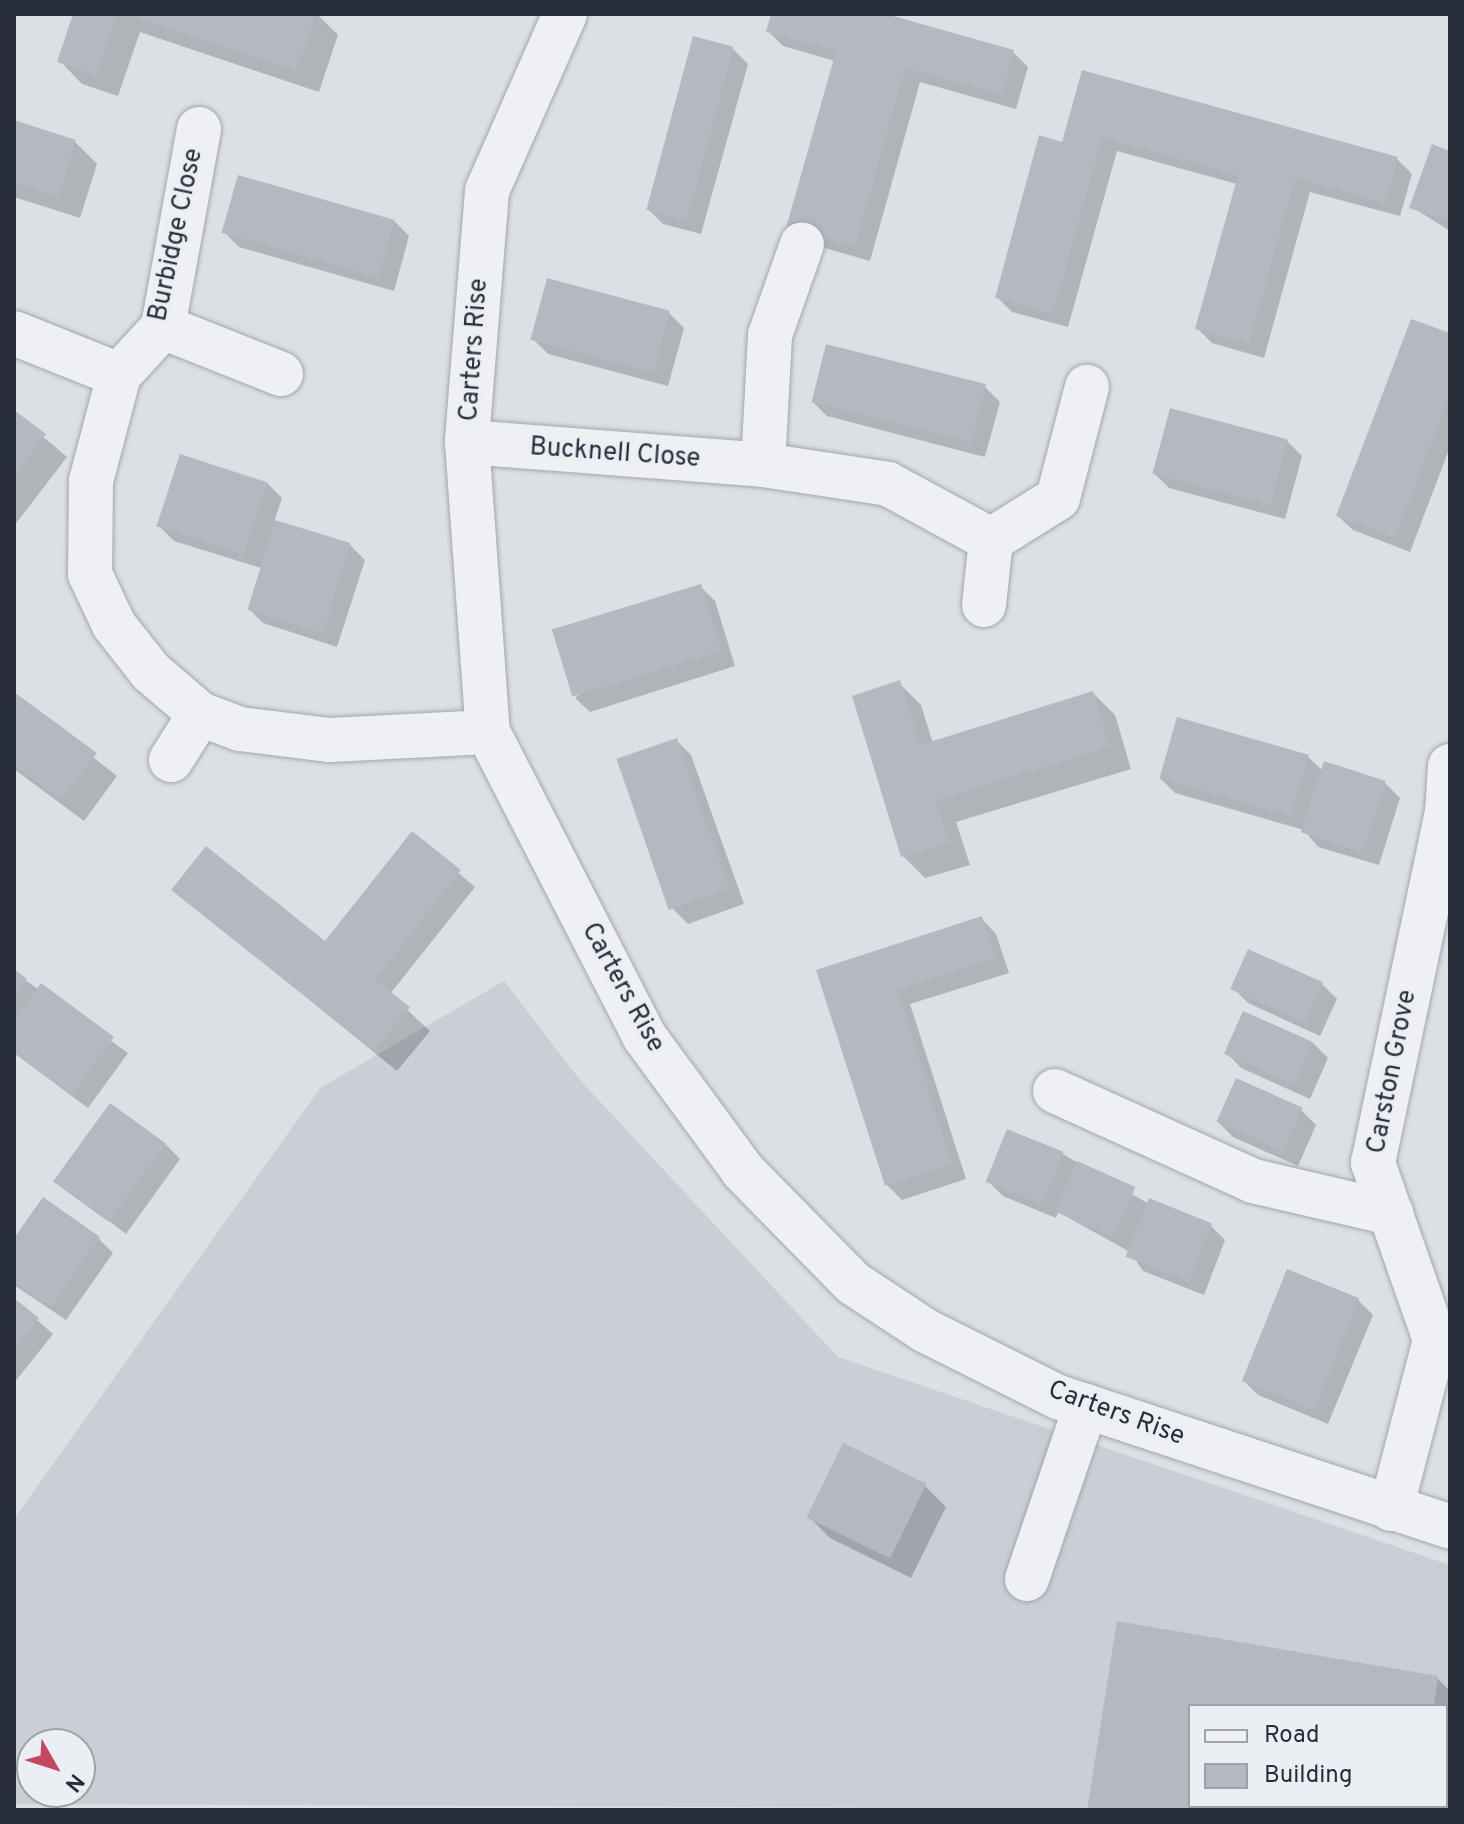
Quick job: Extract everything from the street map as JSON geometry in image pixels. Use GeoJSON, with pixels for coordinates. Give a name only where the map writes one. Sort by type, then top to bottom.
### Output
{"type":"FeatureCollection","features":[{"type":"Feature","properties":{"kind":"street","name":"Carters Rise"},"geometry":{"type":"LineString","coordinates":[[565,14],[487,191],[467,442],[488,732],[644,1036],[743,1171],[853,1283],[926,1331],[1086,1406],[1450,1527]]}},
{"type":"Feature","properties":{"kind":"street","name":"Burbidge Close"},"geometry":{"type":"LineString","coordinates":[[199,129],[163,327],[119,375],[91,481],[90,574],[114,625],[151,672],[200,714],[240,729],[330,740],[488,732]]}},
{"type":"Feature","properties":{"kind":"street"},"geometry":{"type":"LineString","coordinates":[[763,465],[770,335],[802,244]]}},
{"type":"Feature","properties":{"kind":"street"},"geometry":{"type":"LineString","coordinates":[[163,327],[281,374]]}},
{"type":"Feature","properties":{"kind":"street"},"geometry":{"type":"LineString","coordinates":[[14,333],[119,375]]}},
{"type":"Feature","properties":{"kind":"street"},"geometry":{"type":"LineString","coordinates":[[984,605],[991,540],[1058,498],[1087,387]]}},
{"type":"Feature","properties":{"kind":"street","name":"Bucknell Close"},"geometry":{"type":"LineString","coordinates":[[467,442],[763,465],[888,484],[991,540]]}},
{"type":"Feature","properties":{"kind":"street"},"geometry":{"type":"LineString","coordinates":[[171,760],[200,714]]}},
{"type":"Feature","properties":{"kind":"street","name":"Carston Grove"},"geometry":{"type":"LineString","coordinates":[[1391,1509],[1435,1340],[1373,1163],[1450,766]]}},
{"type":"Feature","properties":{"kind":"street"},"geometry":{"type":"LineString","coordinates":[[1055,1091],[1253,1181],[1391,1213]]}},
{"type":"Feature","properties":{"kind":"street"},"geometry":{"type":"LineString","coordinates":[[1027,1579],[1086,1406]]}},
{"type":"Feature","properties":{"kind":"shaded area"},"geometry":{"type":"Polygon","coordinates":[[[504,981],[580,1080],[838,1357],[1450,1565],[1450,1810],[96,1804],[96,1728],[16,1728],[14,1804],[14,1519],[320,1088],[504,981]]]}},
{"type":"Feature","properties":{"kind":"building"},"geometry":{"type":"Polygon","coordinates":[[[73,14],[117,14],[96,75],[57,62],[73,14]]]}},
{"type":"Feature","properties":{"kind":"building"},"geometry":{"type":"Polygon","coordinates":[[[127,14],[316,14],[296,71],[127,14]]]}},
{"type":"Feature","properties":{"kind":"building"},"geometry":{"type":"Polygon","coordinates":[[[771,14],[886,14],[1014,50],[1002,95],[905,68],[855,247],[786,228],[836,51],[766,32],[771,14]]]}},
{"type":"Feature","properties":{"kind":"building"},"geometry":{"type":"Polygon","coordinates":[[[693,36],[734,47],[687,221],[646,210],[693,36]]]}},
{"type":"Feature","properties":{"kind":"building"},"geometry":{"type":"Polygon","coordinates":[[[1082,70],[1398,157],[1385,203],[1295,178],[1249,344],[1195,329],[1238,175],[1102,138],[1053,314],[995,298],[1039,135],[1062,142],[1082,70]]]}},
{"type":"Feature","properties":{"kind":"building"},"geometry":{"type":"Polygon","coordinates":[[[14,120],[76,140],[58,198],[14,183],[14,120]]]}},
{"type":"Feature","properties":{"kind":"building"},"geometry":{"type":"Polygon","coordinates":[[[1432,144],[1450,151],[1450,222],[1409,208],[1432,144]]]}},
{"type":"Feature","properties":{"kind":"building"},"geometry":{"type":"Polygon","coordinates":[[[238,175],[395,220],[378,278],[221,233],[238,175]]]}},
{"type":"Feature","properties":{"kind":"building"},"geometry":{"type":"Polygon","coordinates":[[[547,278],[670,311],[653,373],[530,340],[547,278]]]}},
{"type":"Feature","properties":{"kind":"building"},"geometry":{"type":"Polygon","coordinates":[[[1411,319],[1450,333],[1450,394],[1395,538],[1336,516],[1411,319]]]}},
{"type":"Feature","properties":{"kind":"building"},"geometry":{"type":"Polygon","coordinates":[[[826,344],[986,384],[972,442],[811,402],[826,344]]]}},
{"type":"Feature","properties":{"kind":"building"},"geometry":{"type":"Polygon","coordinates":[[[1170,408],[1288,440],[1270,505],[1152,474],[1170,408]]]}},
{"type":"Feature","properties":{"kind":"building"},"geometry":{"type":"Polygon","coordinates":[[[14,410],[46,434],[14,476],[14,410]]]}},
{"type":"Feature","properties":{"kind":"building"},"geometry":{"type":"Polygon","coordinates":[[[180,454],[267,482],[244,555],[157,526],[180,454]]]}},
{"type":"Feature","properties":{"kind":"building"},"geometry":{"type":"Polygon","coordinates":[[[275,520],[351,543],[323,633],[248,610],[275,520]]]}},
{"type":"Feature","properties":{"kind":"building"},"geometry":{"type":"Polygon","coordinates":[[[701,584],[721,651],[572,697],[552,630],[701,584]]]}},
{"type":"Feature","properties":{"kind":"building"},"geometry":{"type":"Polygon","coordinates":[[[900,680],[920,745],[1093,691],[1110,747],[936,800],[949,843],[901,857],[852,696],[900,680]]]}},
{"type":"Feature","properties":{"kind":"building"},"geometry":{"type":"Polygon","coordinates":[[[14,692],[97,753],[61,800],[14,765],[14,692]]]}},
{"type":"Feature","properties":{"kind":"building"},"geometry":{"type":"Polygon","coordinates":[[[1177,717],[1309,755],[1291,816],[1159,779],[1177,717]]]}},
{"type":"Feature","properties":{"kind":"building"},"geometry":{"type":"Polygon","coordinates":[[[677,738],[729,889],[669,910],[616,759],[677,738]]]}},
{"type":"Feature","properties":{"kind":"building"},"geometry":{"type":"Polygon","coordinates":[[[1324,761],[1386,781],[1363,852],[1301,832],[1324,761]]]}},
{"type":"Feature","properties":{"kind":"building"},"geometry":{"type":"Polygon","coordinates":[[[412,831],[461,870],[375,980],[410,1007],[374,1051],[171,890],[206,846],[325,941],[412,831]]]}},
{"type":"Feature","properties":{"kind":"building"},"geometry":{"type":"Polygon","coordinates":[[[982,916],[995,958],[897,989],[952,1164],[885,1186],[816,970],[982,916]]]}},
{"type":"Feature","properties":{"kind":"building"},"geometry":{"type":"Polygon","coordinates":[[[1248,949],[1323,982],[1305,1023],[1230,989],[1248,949]]]}},
{"type":"Feature","properties":{"kind":"building"},"geometry":{"type":"Polygon","coordinates":[[[14,969],[27,979],[14,997],[14,969]]]}},
{"type":"Feature","properties":{"kind":"building"},"geometry":{"type":"Polygon","coordinates":[[[41,983],[114,1037],[72,1095],[14,1052],[14,1020],[41,983]]]}},
{"type":"Feature","properties":{"kind":"building"},"geometry":{"type":"Polygon","coordinates":[[[1243,1011],[1313,1042],[1294,1085],[1224,1054],[1243,1011]]]}},
{"type":"Feature","properties":{"kind":"building"},"geometry":{"type":"Polygon","coordinates":[[[1236,1078],[1303,1108],[1283,1152],[1216,1122],[1236,1078]]]}},
{"type":"Feature","properties":{"kind":"building"},"geometry":{"type":"Polygon","coordinates":[[[110,1103],[166,1144],[109,1222],[53,1181],[110,1103]]]}},
{"type":"Feature","properties":{"kind":"building"},"geometry":{"type":"Polygon","coordinates":[[[1007,1129],[1064,1152],[1042,1205],[986,1182],[1007,1129]]]}},
{"type":"Feature","properties":{"kind":"building"},"geometry":{"type":"Polygon","coordinates":[[[1077,1161],[1135,1187],[1113,1237],[1055,1211],[1077,1161]]]}},
{"type":"Feature","properties":{"kind":"building"},"geometry":{"type":"Polygon","coordinates":[[[43,1197],[100,1237],[51,1307],[14,1282],[14,1238],[43,1197]]]}},
{"type":"Feature","properties":{"kind":"building"},"geometry":{"type":"Polygon","coordinates":[[[1149,1198],[1212,1223],[1188,1282],[1125,1256],[1149,1198]]]}},
{"type":"Feature","properties":{"kind":"building"},"geometry":{"type":"Polygon","coordinates":[[[1287,1269],[1359,1298],[1314,1410],[1242,1381],[1287,1269]]]}},
{"type":"Feature","properties":{"kind":"building"},"geometry":{"type":"Polygon","coordinates":[[[14,1298],[39,1318],[14,1350],[14,1298]]]}},
{"type":"Feature","properties":{"kind":"building"},"geometry":{"type":"Polygon","coordinates":[[[843,1443],[927,1484],[890,1558],[807,1518],[843,1443]]]}},
{"type":"Feature","properties":{"kind":"building"},"geometry":{"type":"Polygon","coordinates":[[[1117,1621],[1438,1676],[1434,1704],[1188,1704],[1188,1808],[1420,1810],[1087,1810],[1117,1621]]]}}]}
